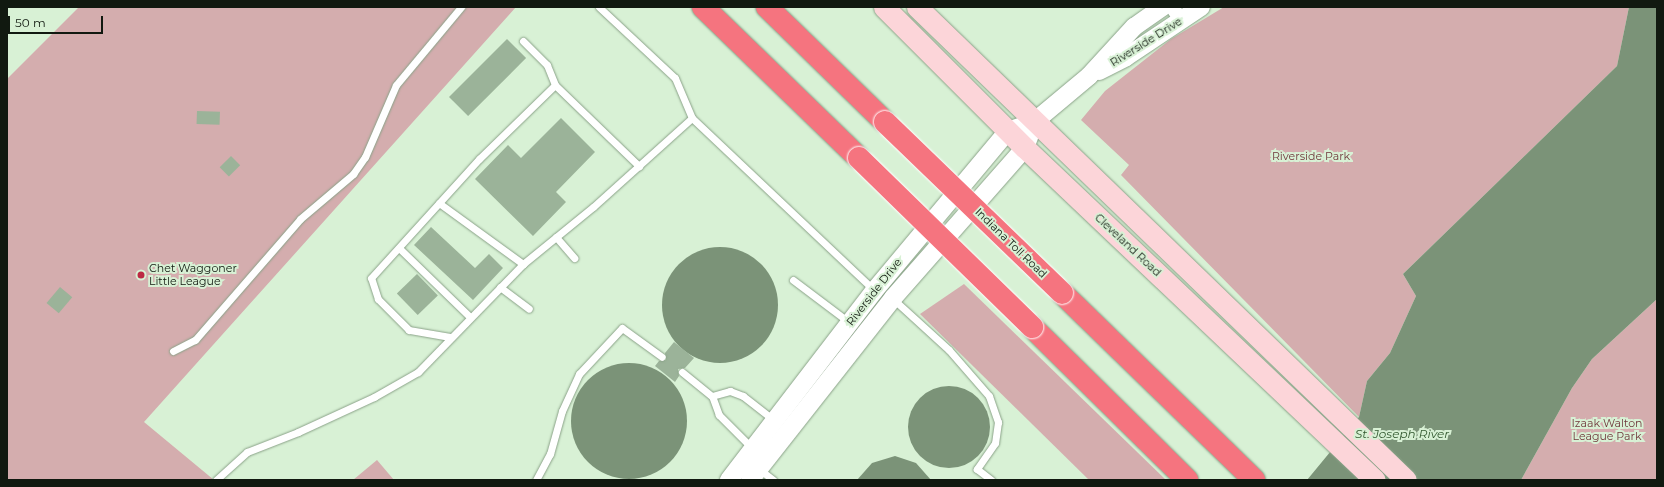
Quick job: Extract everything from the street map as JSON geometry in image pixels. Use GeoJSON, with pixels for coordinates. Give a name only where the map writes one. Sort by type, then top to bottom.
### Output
{"type":"FeatureCollection","features":[{"type":"Feature","properties":{"kind":"highway"},"geometry":{"type":"LineString","coordinates":[[703,7],[1187,480]]}},
{"type":"Feature","properties":{"kind":"highway","name":"Indiana Toll Road"},"geometry":{"type":"LineString","coordinates":[[767,7],[1248,474]]}},
{"type":"Feature","properties":{"kind":"main road","name":"Cleveland Road"},"geometry":{"type":"LineString","coordinates":[[884,7],[1025,148],[1375,480]]}},
{"type":"Feature","properties":{"kind":"main road"},"geometry":{"type":"LineString","coordinates":[[917,7],[1034,122],[1323,398],[1406,480]]}},
{"type":"Feature","properties":{"kind":"street","name":"Riverside Drive"},"geometry":{"type":"LineString","coordinates":[[729,480],[754,450],[782,426],[1008,131],[1034,122],[1089,76],[1134,27],[1163,7]]}},
{"type":"Feature","properties":{"kind":"street","name":"Riverside Drive"},"geometry":{"type":"LineString","coordinates":[[1089,76],[1126,58],[1176,14],[1201,7]]}},
{"type":"Feature","properties":{"kind":"street","name":"Riverside Drive"},"geometry":{"type":"LineString","coordinates":[[754,474],[782,426],[851,323],[884,294],[1025,148],[1034,122]]}},
{"type":"Feature","properties":{"kind":"lane"},"geometry":{"type":"LineString","coordinates":[[173,351],[194,340],[300,219],[353,174],[368,151],[396,85],[462,7]]}},
{"type":"Feature","properties":{"kind":"lane"},"geometry":{"type":"LineString","coordinates":[[599,7],[675,78],[692,118],[884,294],[949,350],[989,396],[998,422],[995,443],[977,469],[991,480]]}},
{"type":"Feature","properties":{"kind":"lane"},"geometry":{"type":"LineString","coordinates":[[523,41],[547,64],[556,85],[639,166]]}},
{"type":"Feature","properties":{"kind":"lane"},"geometry":{"type":"LineString","coordinates":[[450,337],[408,330],[378,299],[371,278],[479,159],[556,85]]}},
{"type":"Feature","properties":{"kind":"lane"},"geometry":{"type":"LineString","coordinates":[[216,480],[247,452],[298,432],[374,397],[418,372],[450,337],[523,264],[639,166],[692,118]]}},
{"type":"Feature","properties":{"kind":"lane"},"geometry":{"type":"LineString","coordinates":[[439,203],[523,264]]}},
{"type":"Feature","properties":{"kind":"lane"},"geometry":{"type":"LineString","coordinates":[[556,237],[574,258]]}},
{"type":"Feature","properties":{"kind":"lane"},"geometry":{"type":"LineString","coordinates":[[399,248],[470,317]]}},
{"type":"Feature","properties":{"kind":"lane"},"geometry":{"type":"LineString","coordinates":[[793,280],[851,323]]}},
{"type":"Feature","properties":{"kind":"lane"},"geometry":{"type":"LineString","coordinates":[[500,287],[529,309]]}},
{"type":"Feature","properties":{"kind":"lane"},"geometry":{"type":"LineString","coordinates":[[536,480],[550,454],[562,411],[580,374],[622,328],[662,357]]}},
{"type":"Feature","properties":{"kind":"lane"},"geometry":{"type":"LineString","coordinates":[[682,372],[712,396],[719,415],[754,450],[754,474],[773,480]]}},
{"type":"Feature","properties":{"kind":"lane"},"geometry":{"type":"LineString","coordinates":[[712,396],[730,391],[743,396],[782,426]]}},
{"type":"Feature","properties":{"kind":"green space","name":"Chet Waggoner Little League"},"geometry":{"type":"Polygon","coordinates":[[[79,7],[516,7],[144,422],[214,480],[7,480],[7,79],[79,7]]]}},
{"type":"Feature","properties":{"kind":"green space","name":"Riverside Park"},"geometry":{"type":"Polygon","coordinates":[[[1224,7],[1629,7],[1617,66],[1403,274],[1416,296],[1390,353],[1367,381],[1359,417],[1121,175],[1129,165],[1081,120],[1105,91],[1171,39],[1224,7]]]}},
{"type":"Feature","properties":{"kind":"green space"},"geometry":{"type":"Polygon","coordinates":[[[964,284],[1166,480],[1089,480],[920,314],[964,284]]]}},
{"type":"Feature","properties":{"kind":"green space","name":"Izaak Walton League Park"},"geometry":{"type":"Polygon","coordinates":[[[1657,299],[1657,480],[1521,480],[1572,388],[1592,359],[1657,299]]]}},
{"type":"Feature","properties":{"kind":"green space"},"geometry":{"type":"Polygon","coordinates":[[[377,460],[394,480],[353,480],[377,460]]]}},
{"type":"Feature","properties":{"kind":"water","name":"St. Joseph River"},"geometry":{"type":"Polygon","coordinates":[[[1629,7],[1657,7],[1657,299],[1592,359],[1572,388],[1521,480],[1307,480],[1359,417],[1367,381],[1390,353],[1416,296],[1403,274],[1617,66],[1629,7]]]}},
{"type":"Feature","properties":{"kind":"water"},"geometry":{"type":"Polygon","coordinates":[[[720,247],[742,251],[761,264],[774,283],[778,305],[774,327],[761,346],[742,359],[720,363],[698,359],[679,346],[666,327],[662,305],[666,283],[679,264],[698,251],[720,247]]]}},
{"type":"Feature","properties":{"kind":"water"},"geometry":{"type":"Polygon","coordinates":[[[629,363],[651,367],[670,380],[683,399],[687,421],[683,443],[670,462],[651,475],[629,479],[607,475],[588,462],[575,443],[571,421],[575,399],[588,380],[607,367],[629,363]]]}},
{"type":"Feature","properties":{"kind":"water"},"geometry":{"type":"Polygon","coordinates":[[[949,386],[965,389],[978,398],[987,411],[990,427],[987,443],[978,456],[965,465],[949,468],[933,465],[920,456],[911,443],[908,427],[911,411],[920,398],[933,389],[949,386]]]}},
{"type":"Feature","properties":{"kind":"water"},"geometry":{"type":"Polygon","coordinates":[[[895,456],[916,463],[931,480],[857,480],[872,463],[895,456]]]}},
{"type":"Feature","properties":{"kind":"building"},"geometry":{"type":"Polygon","coordinates":[[[507,39],[526,58],[468,116],[449,97],[507,39]]]}},
{"type":"Feature","properties":{"kind":"building"},"geometry":{"type":"Polygon","coordinates":[[[197,111],[220,112],[220,125],[197,124],[197,111]]]}},
{"type":"Feature","properties":{"kind":"building"},"geometry":{"type":"Polygon","coordinates":[[[561,118],[595,152],[556,192],[566,202],[533,236],[475,179],[508,145],[521,158],[561,118]]]}},
{"type":"Feature","properties":{"kind":"building"},"geometry":{"type":"Polygon","coordinates":[[[231,156],[240,165],[229,177],[220,167],[231,156]]]}},
{"type":"Feature","properties":{"kind":"building"},"geometry":{"type":"Polygon","coordinates":[[[431,227],[475,268],[489,254],[503,268],[473,300],[414,245],[431,227]]]}},
{"type":"Feature","properties":{"kind":"building"},"geometry":{"type":"Polygon","coordinates":[[[417,274],[438,296],[418,315],[397,293],[417,274]]]}},
{"type":"Feature","properties":{"kind":"building"},"geometry":{"type":"Polygon","coordinates":[[[60,287],[72,297],[59,313],[47,303],[60,287]]]}},
{"type":"Feature","properties":{"kind":"building"},"geometry":{"type":"Polygon","coordinates":[[[674,342],[694,358],[685,368],[678,369],[679,376],[675,382],[655,366],[659,361],[666,360],[665,353],[674,342]]]}},
{"type":"Feature","properties":{"kind":"place","name":"Chet Waggoner Little League"},"geometry":{"type":"Point","coordinates":[141,275]}}]}
